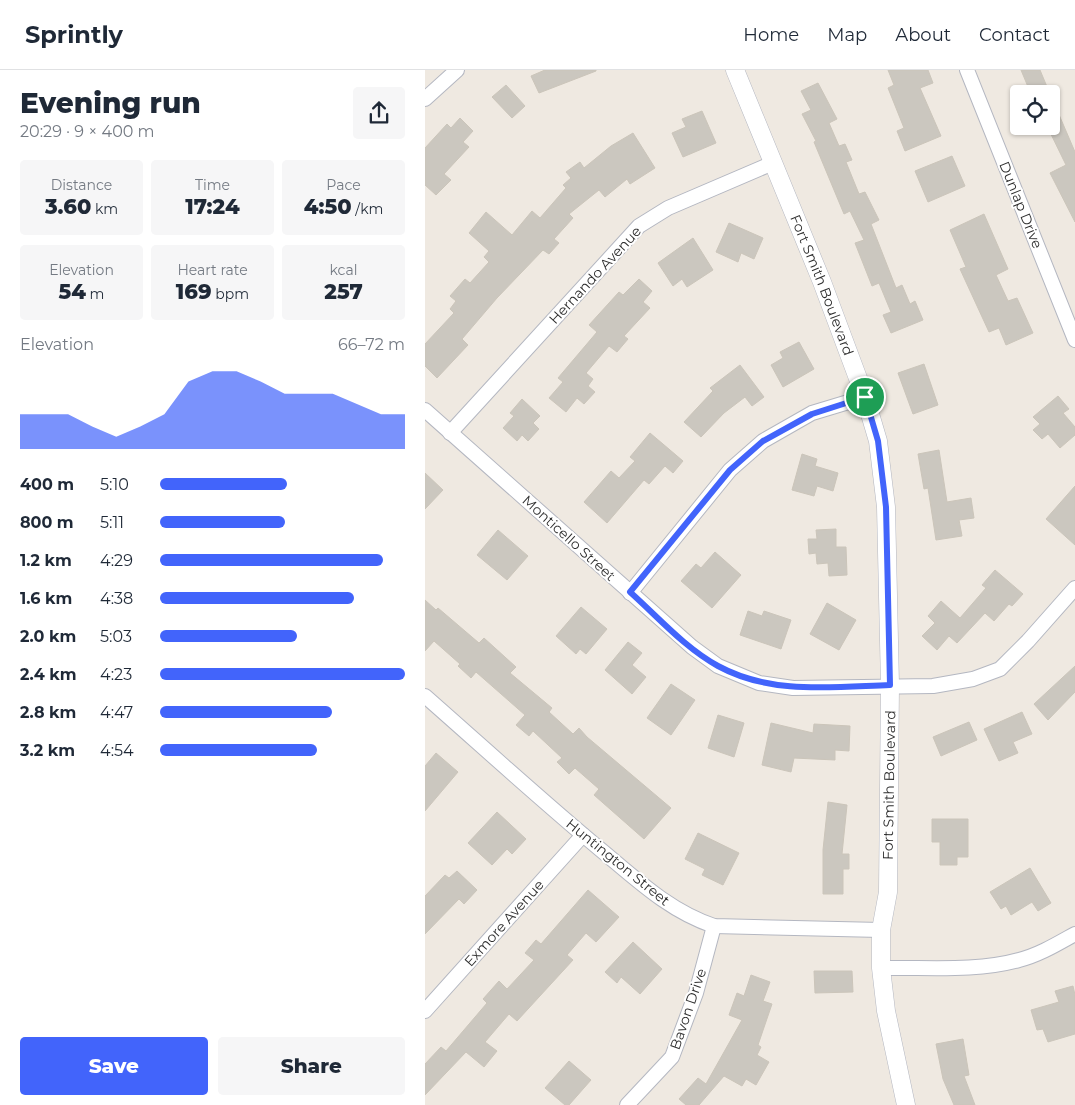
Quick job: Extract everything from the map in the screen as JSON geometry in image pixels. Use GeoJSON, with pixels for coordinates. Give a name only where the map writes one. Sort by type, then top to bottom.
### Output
{"type":"FeatureCollection","features":[{"type":"Feature","properties":{"kind":"street"},"geometry":{"type":"LineString","coordinates":[[425,99],[439,84],[457,70]]}},
{"type":"Feature","properties":{"kind":"street","name":"Fort Smith Boulevard"},"geometry":{"type":"LineString","coordinates":[[735,70],[865,397],[878,441],[886,507],[890,685],[888,892],[881,930],[881,968],[886,1011],[906,1105]]}},
{"type":"Feature","properties":{"kind":"street","name":"Dunlap Drive"},"geometry":{"type":"LineString","coordinates":[[967,70],[1075,340]]}},
{"type":"Feature","properties":{"kind":"street","name":"Hernando Avenue"},"geometry":{"type":"LineString","coordinates":[[450,433],[639,226],[668,208],[773,163]]}},
{"type":"Feature","properties":{"kind":"street"},"geometry":{"type":"LineString","coordinates":[[630,592],[730,470],[763,441],[812,414],[865,397]]}},
{"type":"Feature","properties":{"kind":"street","name":"Monticello Street"},"geometry":{"type":"LineString","coordinates":[[425,410],[705,657],[718,666],[759,683],[793,688],[890,685],[933,686],[973,679],[1000,669],[1028,641],[1075,588]]}},
{"type":"Feature","properties":{"kind":"street","name":"Huntington Street"},"geometry":{"type":"LineString","coordinates":[[425,696],[583,835],[660,899],[691,918],[714,926],[881,930]]}},
{"type":"Feature","properties":{"kind":"street","name":"Exmore Avenue"},"geometry":{"type":"LineString","coordinates":[[425,1011],[583,835]]}},
{"type":"Feature","properties":{"kind":"street","name":"Bavon Drive"},"geometry":{"type":"LineString","coordinates":[[627,1105],[671,1057],[696,993],[714,926]]}},
{"type":"Feature","properties":{"kind":"street"},"geometry":{"type":"LineString","coordinates":[[881,968],[990,966],[1020,960],[1047,950],[1075,934]]}},
{"type":"Feature","properties":{"kind":"building"},"geometry":{"type":"Polygon","coordinates":[[[545,70],[596,71],[539,93],[531,76],[545,70]]]}},
{"type":"Feature","properties":{"kind":"building"},"geometry":{"type":"Polygon","coordinates":[[[888,70],[928,70],[933,83],[920,88],[941,136],[905,151],[897,131],[904,128],[888,88],[894,85],[888,70]]]}},
{"type":"Feature","properties":{"kind":"building"},"geometry":{"type":"Polygon","coordinates":[[[1021,70],[1040,70],[1046,85],[1027,85],[1021,70]]]}},
{"type":"Feature","properties":{"kind":"building"},"geometry":{"type":"Polygon","coordinates":[[[818,83],[837,119],[829,123],[839,146],[845,144],[852,160],[846,162],[859,194],[865,192],[879,220],[871,224],[896,288],[902,285],[910,304],[915,301],[923,320],[891,333],[883,315],[891,312],[879,283],[872,286],[855,243],[864,240],[850,211],[844,214],[814,142],[816,141],[802,114],[811,110],[801,91],[818,83]]]}},
{"type":"Feature","properties":{"kind":"building"},"geometry":{"type":"Polygon","coordinates":[[[506,85],[525,106],[512,118],[492,97],[506,85]]]}},
{"type":"Feature","properties":{"kind":"building"},"geometry":{"type":"Polygon","coordinates":[[[702,111],[716,143],[683,157],[672,133],[686,127],[682,119],[702,111]]]}},
{"type":"Feature","properties":{"kind":"building"},"geometry":{"type":"Polygon","coordinates":[[[1060,117],[1075,152],[1075,222],[1050,173],[1066,165],[1051,135],[1060,135],[1060,117]]]}},
{"type":"Feature","properties":{"kind":"building"},"geometry":{"type":"Polygon","coordinates":[[[460,118],[473,131],[463,142],[469,147],[444,174],[451,180],[436,195],[425,185],[425,148],[447,124],[451,128],[460,118]]]}},
{"type":"Feature","properties":{"kind":"building"},"geometry":{"type":"Polygon","coordinates":[[[633,133],[655,168],[630,184],[627,179],[605,197],[599,190],[569,214],[573,218],[554,239],[559,243],[549,254],[543,250],[497,298],[462,339],[468,345],[437,378],[425,366],[425,344],[454,313],[450,309],[456,301],[450,296],[465,279],[470,283],[489,262],[484,257],[489,251],[469,233],[486,212],[512,235],[532,211],[540,218],[566,188],[563,185],[571,178],[566,172],[580,162],[584,168],[611,146],[633,133]]]}},
{"type":"Feature","properties":{"kind":"building"},"geometry":{"type":"Polygon","coordinates":[[[952,156],[965,186],[928,202],[915,171],[952,156]]]}},
{"type":"Feature","properties":{"kind":"building"},"geometry":{"type":"Polygon","coordinates":[[[984,214],[1008,269],[996,275],[1008,301],[1017,298],[1033,333],[1006,345],[999,328],[989,332],[960,269],[966,267],[950,230],[984,214]]]}},
{"type":"Feature","properties":{"kind":"building"},"geometry":{"type":"Polygon","coordinates":[[[729,223],[763,238],[754,259],[741,253],[738,262],[716,252],[729,223]]]}},
{"type":"Feature","properties":{"kind":"building"},"geometry":{"type":"Polygon","coordinates":[[[693,238],[713,270],[687,287],[682,279],[673,286],[658,263],[693,238]]]}},
{"type":"Feature","properties":{"kind":"building"},"geometry":{"type":"Polygon","coordinates":[[[639,279],[652,291],[643,302],[650,308],[624,336],[628,339],[617,352],[609,346],[586,373],[593,379],[588,386],[595,392],[584,404],[577,398],[566,412],[549,398],[563,382],[558,378],[597,332],[589,325],[619,292],[623,295],[639,279]]]}},
{"type":"Feature","properties":{"kind":"building"},"geometry":{"type":"Polygon","coordinates":[[[799,342],[814,369],[783,387],[771,365],[783,358],[780,352],[799,342]]]}},
{"type":"Feature","properties":{"kind":"building"},"geometry":{"type":"Polygon","coordinates":[[[924,364],[938,405],[913,414],[898,373],[924,364]]]}},
{"type":"Feature","properties":{"kind":"building"},"geometry":{"type":"Polygon","coordinates":[[[740,365],[764,397],[752,406],[745,397],[724,413],[701,437],[684,422],[713,391],[710,388],[740,365]]]}},
{"type":"Feature","properties":{"kind":"building"},"geometry":{"type":"Polygon","coordinates":[[[1058,396],[1069,409],[1063,413],[1075,427],[1075,435],[1060,448],[1048,434],[1042,439],[1033,430],[1040,424],[1033,417],[1058,396]]]}},
{"type":"Feature","properties":{"kind":"building"},"geometry":{"type":"Polygon","coordinates":[[[522,399],[540,416],[533,423],[539,429],[528,441],[522,435],[517,441],[503,428],[514,416],[510,413],[522,399]]]}},
{"type":"Feature","properties":{"kind":"building"},"geometry":{"type":"Polygon","coordinates":[[[650,433],[683,461],[673,473],[665,466],[649,484],[644,480],[607,523],[584,502],[611,471],[619,478],[635,461],[630,457],[650,433]]]}},
{"type":"Feature","properties":{"kind":"building"},"geometry":{"type":"Polygon","coordinates":[[[939,450],[947,502],[971,498],[974,518],[959,520],[962,536],[936,540],[928,488],[924,489],[918,454],[939,450]]]}},
{"type":"Feature","properties":{"kind":"building"},"geometry":{"type":"Polygon","coordinates":[[[802,454],[817,459],[815,466],[838,473],[833,491],[817,486],[814,496],[792,490],[802,454]]]}},
{"type":"Feature","properties":{"kind":"building"},"geometry":{"type":"Polygon","coordinates":[[[425,473],[443,490],[425,509],[425,473]]]}},
{"type":"Feature","properties":{"kind":"building"},"geometry":{"type":"Polygon","coordinates":[[[1075,486],[1075,545],[1046,519],[1075,486]]]}},
{"type":"Feature","properties":{"kind":"building"},"geometry":{"type":"Polygon","coordinates":[[[836,529],[836,547],[846,547],[847,575],[829,576],[828,563],[817,564],[816,553],[809,554],[808,539],[817,539],[816,530],[836,529]]]}},
{"type":"Feature","properties":{"kind":"building"},"geometry":{"type":"Polygon","coordinates":[[[498,530],[528,556],[507,580],[477,555],[498,530]]]}},
{"type":"Feature","properties":{"kind":"building"},"geometry":{"type":"Polygon","coordinates":[[[715,552],[741,575],[712,608],[681,581],[696,564],[701,568],[715,552]]]}},
{"type":"Feature","properties":{"kind":"building"},"geometry":{"type":"Polygon","coordinates":[[[995,570],[1023,594],[1012,606],[1009,604],[994,621],[985,613],[957,643],[949,636],[937,650],[922,636],[935,623],[928,616],[941,601],[960,618],[986,588],[982,585],[995,570]]]}},
{"type":"Feature","properties":{"kind":"building"},"geometry":{"type":"Polygon","coordinates":[[[425,600],[436,610],[438,608],[479,643],[484,638],[516,667],[510,673],[552,708],[549,712],[573,734],[579,728],[587,737],[671,808],[644,839],[594,795],[599,789],[575,768],[569,774],[557,762],[562,758],[533,731],[529,736],[516,725],[525,715],[476,672],[471,678],[458,666],[460,664],[434,641],[425,651],[425,600]]]}},
{"type":"Feature","properties":{"kind":"building"},"geometry":{"type":"Polygon","coordinates":[[[827,603],[856,620],[839,650],[810,634],[827,603]]]}},
{"type":"Feature","properties":{"kind":"building"},"geometry":{"type":"Polygon","coordinates":[[[581,607],[607,629],[586,654],[580,649],[576,654],[556,636],[581,607]]]}},
{"type":"Feature","properties":{"kind":"building"},"geometry":{"type":"Polygon","coordinates":[[[748,611],[762,616],[764,611],[791,620],[781,649],[740,635],[748,611]]]}},
{"type":"Feature","properties":{"kind":"building"},"geometry":{"type":"Polygon","coordinates":[[[628,642],[642,653],[632,665],[646,677],[632,694],[605,670],[628,642]]]}},
{"type":"Feature","properties":{"kind":"building"},"geometry":{"type":"Polygon","coordinates":[[[1075,666],[1075,692],[1048,720],[1034,704],[1075,666]]]}},
{"type":"Feature","properties":{"kind":"building"},"geometry":{"type":"Polygon","coordinates":[[[671,684],[695,700],[671,735],[647,718],[671,684]]]}},
{"type":"Feature","properties":{"kind":"building"},"geometry":{"type":"Polygon","coordinates":[[[1022,712],[1032,734],[1013,742],[1018,753],[999,761],[984,729],[1022,712]]]}},
{"type":"Feature","properties":{"kind":"building"},"geometry":{"type":"Polygon","coordinates":[[[718,715],[744,723],[734,757],[708,748],[718,715]]]}},
{"type":"Feature","properties":{"kind":"building"},"geometry":{"type":"Polygon","coordinates":[[[969,722],[977,740],[941,756],[933,737],[969,722]]]}},
{"type":"Feature","properties":{"kind":"building"},"geometry":{"type":"Polygon","coordinates":[[[771,723],[813,733],[814,724],[850,726],[849,751],[835,750],[835,760],[794,758],[791,772],[762,765],[771,723]]]}},
{"type":"Feature","properties":{"kind":"building"},"geometry":{"type":"Polygon","coordinates":[[[436,753],[458,772],[425,811],[425,766],[436,753]]]}},
{"type":"Feature","properties":{"kind":"building"},"geometry":{"type":"Polygon","coordinates":[[[828,802],[847,805],[842,854],[849,854],[849,869],[843,869],[843,894],[823,894],[823,850],[828,802]]]}},
{"type":"Feature","properties":{"kind":"building"},"geometry":{"type":"Polygon","coordinates":[[[497,812],[526,839],[512,854],[507,849],[492,865],[468,843],[497,812]]]}},
{"type":"Feature","properties":{"kind":"building"},"geometry":{"type":"Polygon","coordinates":[[[932,819],[968,819],[968,857],[957,857],[957,865],[940,865],[940,842],[932,842],[932,819]]]}},
{"type":"Feature","properties":{"kind":"building"},"geometry":{"type":"Polygon","coordinates":[[[698,833],[739,853],[723,885],[702,875],[705,869],[685,859],[698,833]]]}},
{"type":"Feature","properties":{"kind":"building"},"geometry":{"type":"Polygon","coordinates":[[[1030,868],[1051,903],[1038,911],[1032,902],[1011,915],[1006,906],[1001,909],[990,892],[1030,868]]]}},
{"type":"Feature","properties":{"kind":"building"},"geometry":{"type":"Polygon","coordinates":[[[457,871],[477,890],[464,904],[459,899],[425,934],[425,896],[445,875],[449,878],[457,871]]]}},
{"type":"Feature","properties":{"kind":"building"},"geometry":{"type":"Polygon","coordinates":[[[588,890],[619,917],[596,942],[586,933],[567,955],[573,960],[517,1021],[509,1014],[485,1042],[497,1051],[484,1067],[466,1052],[425,1095],[425,1064],[441,1047],[446,1051],[487,1003],[483,999],[499,981],[507,989],[534,960],[525,953],[536,940],[541,944],[588,890]]]}},
{"type":"Feature","properties":{"kind":"building"},"geometry":{"type":"Polygon","coordinates":[[[633,942],[662,969],[640,994],[621,977],[617,983],[605,972],[633,942]]]}},
{"type":"Feature","properties":{"kind":"building"},"geometry":{"type":"Polygon","coordinates":[[[814,971],[852,971],[853,992],[815,993],[814,971]]]}},
{"type":"Feature","properties":{"kind":"building"},"geometry":{"type":"Polygon","coordinates":[[[751,975],[770,982],[763,1001],[772,1004],[758,1045],[761,1047],[757,1055],[769,1062],[756,1085],[746,1079],[742,1086],[724,1076],[699,1105],[686,1105],[679,1099],[698,1078],[706,1084],[742,1020],[729,1015],[737,993],[744,996],[751,975]]]}},
{"type":"Feature","properties":{"kind":"building"},"geometry":{"type":"Polygon","coordinates":[[[1073,986],[1075,995],[1075,1034],[1048,1042],[1043,1029],[1037,1030],[1031,1010],[1059,1002],[1055,991],[1073,986]]]}},
{"type":"Feature","properties":{"kind":"building"},"geometry":{"type":"Polygon","coordinates":[[[963,1039],[969,1075],[964,1076],[975,1105],[954,1105],[943,1079],[936,1044],[963,1039]]]}},
{"type":"Feature","properties":{"kind":"building"},"geometry":{"type":"Polygon","coordinates":[[[569,1061],[591,1080],[569,1105],[565,1105],[545,1088],[569,1061]]]}},
{"type":"Feature","properties":{"kind":"route"},"geometry":{"type":"LineString","coordinates":[[865,397],[878,441],[886,507],[890,685],[793,688],[759,683],[718,666],[692,648],[630,592],[730,470],[763,441],[812,414],[865,397]]}}]}
